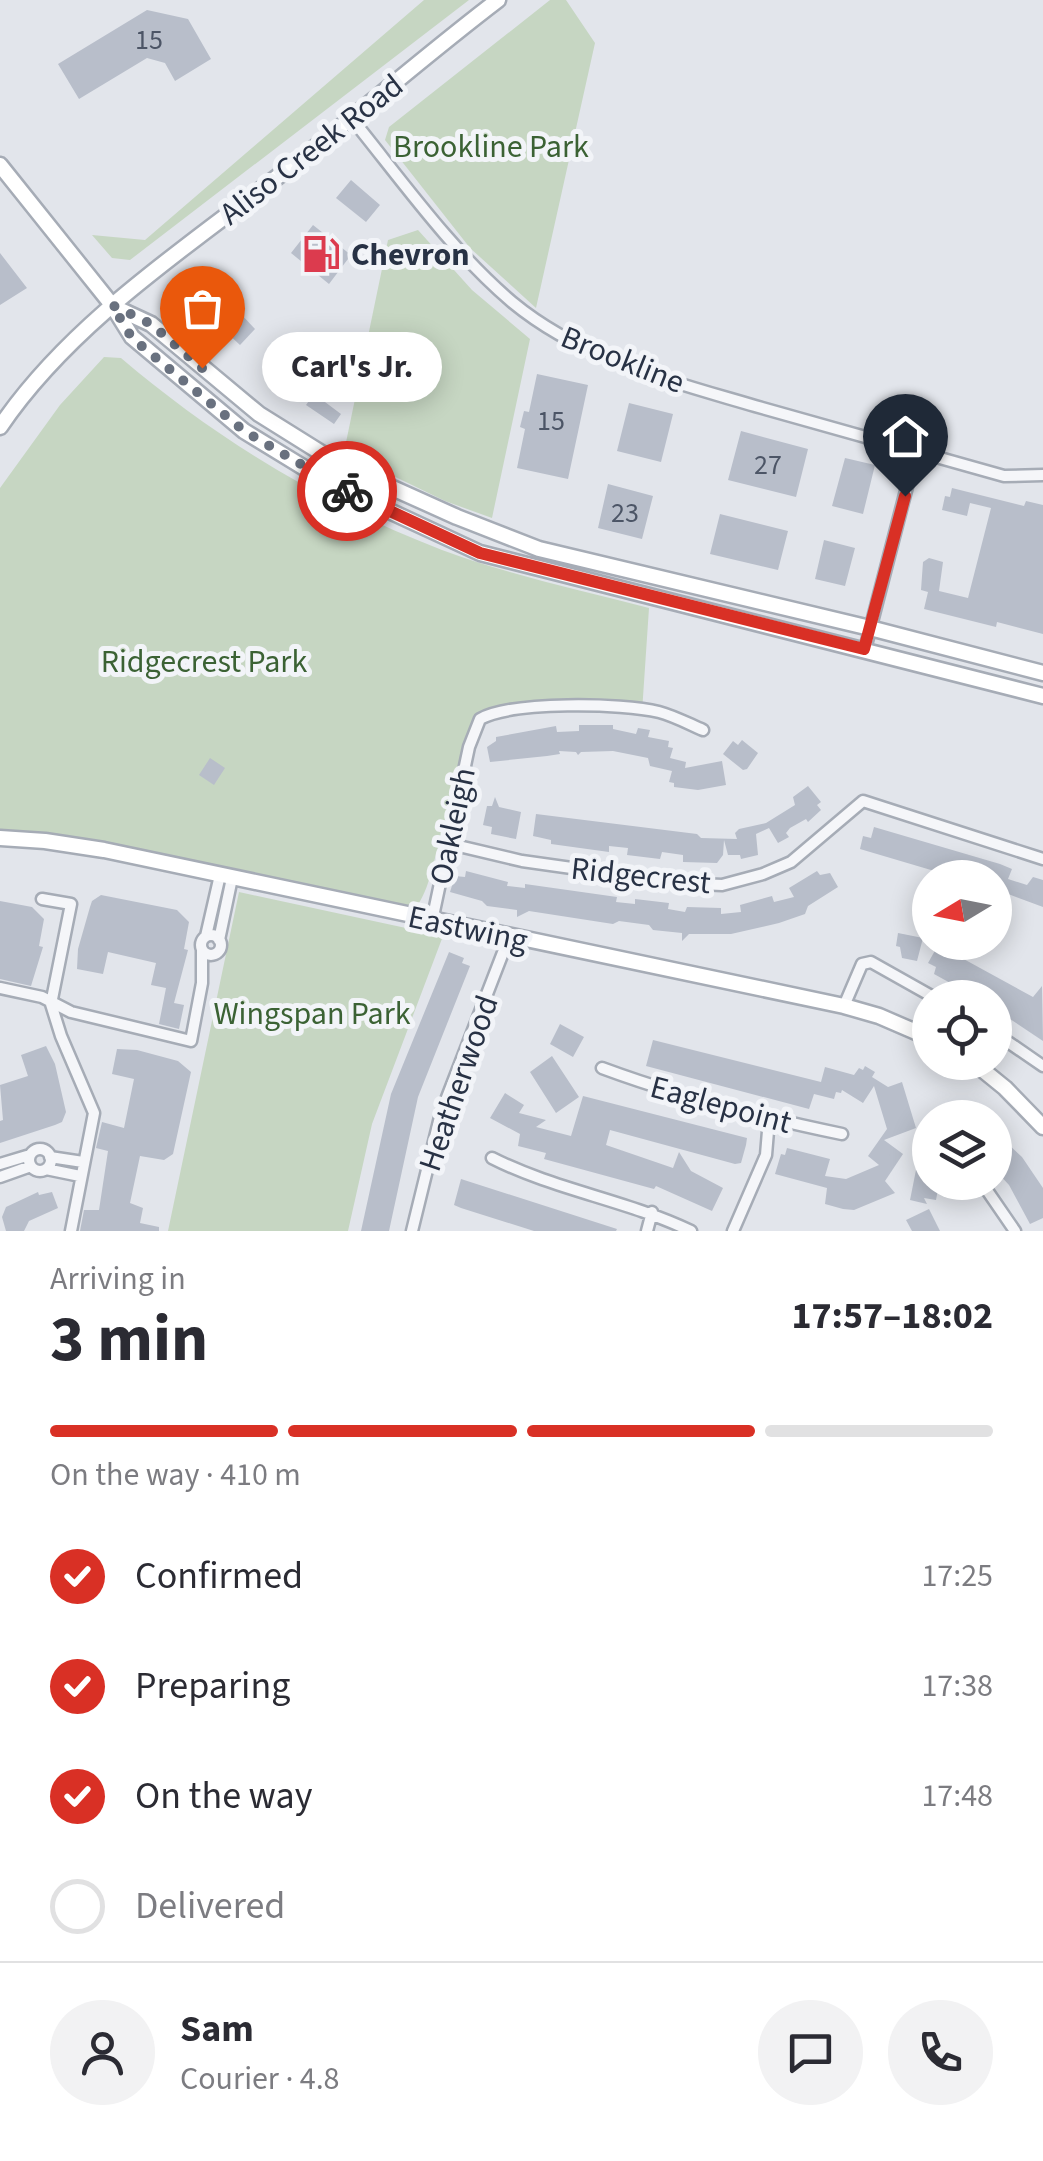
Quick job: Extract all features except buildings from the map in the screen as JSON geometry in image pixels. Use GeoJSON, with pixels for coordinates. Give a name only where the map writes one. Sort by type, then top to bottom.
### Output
{"type":"FeatureCollection","features":[{"type":"Feature","properties":{"kind":"main road","name":"Aliso Creek Road"},"geometry":{"type":"LineString","coordinates":[[0,427],[68,346],[112,305],[498,0]]}},
{"type":"Feature","properties":{"kind":"main road"},"geometry":{"type":"LineString","coordinates":[[0,166],[112,305],[132,338],[244,431],[329,483],[480,553],[1043,696]]}},
{"type":"Feature","properties":{"kind":"main road"},"geometry":{"type":"LineString","coordinates":[[112,305],[151,324],[259,414],[340,464],[457,517],[539,549],[1043,673]]}},
{"type":"Feature","properties":{"kind":"main road","name":"Eastwing"},"geometry":{"type":"LineString","coordinates":[[0,838],[75,845],[844,1006],[912,1030]]}},
{"type":"Feature","properties":{"kind":"main road"},"geometry":{"type":"LineString","coordinates":[[995,1080],[1043,1126]]}},
{"type":"Feature","properties":{"kind":"street","name":"Brookline"},"geometry":{"type":"LineString","coordinates":[[352,119],[480,272],[552,332],[603,358],[645,373],[916,452],[1004,476],[1043,475]]}},
{"type":"Feature","properties":{"kind":"street"},"geometry":{"type":"LineString","coordinates":[[864,649],[916,452]]}},
{"type":"Feature","properties":{"kind":"street","name":"Oakleigh"},"geometry":{"type":"LineString","coordinates":[[432,921],[446,843],[480,719],[489,714],[611,706],[664,713],[703,730]]}},
{"type":"Feature","properties":{"kind":"street","name":"Ridgecrest"},"geometry":{"type":"LineString","coordinates":[[446,843],[522,861],[678,883],[722,884],[791,862],[863,801],[1043,859]]}},
{"type":"Feature","properties":{"kind":"street"},"geometry":{"type":"LineString","coordinates":[[0,988],[42,998],[71,1012],[190,1040],[202,976],[202,949],[226,877]]}},
{"type":"Feature","properties":{"kind":"street"},"geometry":{"type":"LineString","coordinates":[[202,976],[220,950],[226,877]]}},
{"type":"Feature","properties":{"kind":"street"},"geometry":{"type":"LineString","coordinates":[[42,899],[70,904],[51,1004],[94,1113],[70,1231]]}},
{"type":"Feature","properties":{"kind":"street"},"geometry":{"type":"LineString","coordinates":[[206,936],[219,940]]}},
{"type":"Feature","properties":{"kind":"street","name":"Heatherwood"},"geometry":{"type":"LineString","coordinates":[[412,1231],[440,1114],[509,937]]}},
{"type":"Feature","properties":{"kind":"street"},"geometry":{"type":"LineString","coordinates":[[202,949],[206,954],[215,954]]}},
{"type":"Feature","properties":{"kind":"street"},"geometry":{"type":"LineString","coordinates":[[844,1006],[862,964],[871,962],[912,985]]}},
{"type":"Feature","properties":{"kind":"street"},"geometry":{"type":"LineString","coordinates":[[1012,1045],[1043,1066]]}},
{"type":"Feature","properties":{"kind":"street","name":"Eaglepoint"},"geometry":{"type":"LineString","coordinates":[[602,1068],[653,1087],[842,1134]]}},
{"type":"Feature","properties":{"kind":"street"},"geometry":{"type":"LineString","coordinates":[[733,1231],[766,1155],[770,1119]]}},
{"type":"Feature","properties":{"kind":"street"},"geometry":{"type":"LineString","coordinates":[[0,1177],[30,1161],[40,1149],[50,1157],[83,1162]]}},
{"type":"Feature","properties":{"kind":"street"},"geometry":{"type":"LineString","coordinates":[[46,1169],[50,1157]]}},
{"type":"Feature","properties":{"kind":"street"},"geometry":{"type":"LineString","coordinates":[[492,1158],[527,1175],[652,1212],[690,1231]]}},
{"type":"Feature","properties":{"kind":"street"},"geometry":{"type":"LineString","coordinates":[[30,1161],[38,1170],[80,1176]]}},
{"type":"Feature","properties":{"kind":"street"},"geometry":{"type":"LineString","coordinates":[[0,1164],[30,1161]]}},
{"type":"Feature","properties":{"kind":"street"},"geometry":{"type":"LineString","coordinates":[[994,1200],[1015,1231]]}},
{"type":"Feature","properties":{"kind":"street"},"geometry":{"type":"LineString","coordinates":[[646,1231],[652,1212]]}},
{"type":"Feature","properties":{"kind":"green space"},"geometry":{"type":"Polygon","coordinates":[[[424,0],[469,0],[130,260],[112,258],[92,235],[145,240],[424,0]]]}},
{"type":"Feature","properties":{"kind":"green space","name":"Brookline Park"},"geometry":{"type":"Polygon","coordinates":[[[550,0],[566,0],[595,43],[536,308],[470,248],[385,140],[389,127],[550,0]]]}},
{"type":"Feature","properties":{"kind":"green space","name":"Brookline Park"},"geometry":{"type":"Polygon","coordinates":[[[418,230],[472,290],[530,339],[492,518],[445,501],[344,452],[388,240],[418,230]]]}},
{"type":"Feature","properties":{"kind":"green space","name":"Ridgecrest Park"},"geometry":{"type":"Polygon","coordinates":[[[104,357],[121,358],[195,416],[273,468],[399,532],[493,567],[649,608],[642,712],[526,713],[473,724],[467,734],[459,787],[423,896],[412,913],[0,835],[0,488],[60,405],[104,357]]]}},
{"type":"Feature","properties":{"kind":"green space","name":"Wingspan Park"},"geometry":{"type":"Polygon","coordinates":[[[239,892],[443,936],[372,1124],[348,1231],[168,1231],[239,892]]]}},
{"type":"Feature","properties":{"kind":"way so far"},"geometry":{"type":"LineString","coordinates":[[202,368],[151,324],[112,305],[132,338],[188,387],[244,431],[347,491]]}},
{"type":"Feature","properties":{"kind":"place","name":"Chevron"},"geometry":{"type":"Point","coordinates":[321,254]}},
{"type":"Feature","properties":{"kind":"place","name":"Carl's Jr."},"geometry":{"type":"Point","coordinates":[202,368]}},
{"type":"Feature","properties":{"kind":"route"},"geometry":{"type":"LineString","coordinates":[[347,491],[480,553],[864,649],[905,496]]}}]}
